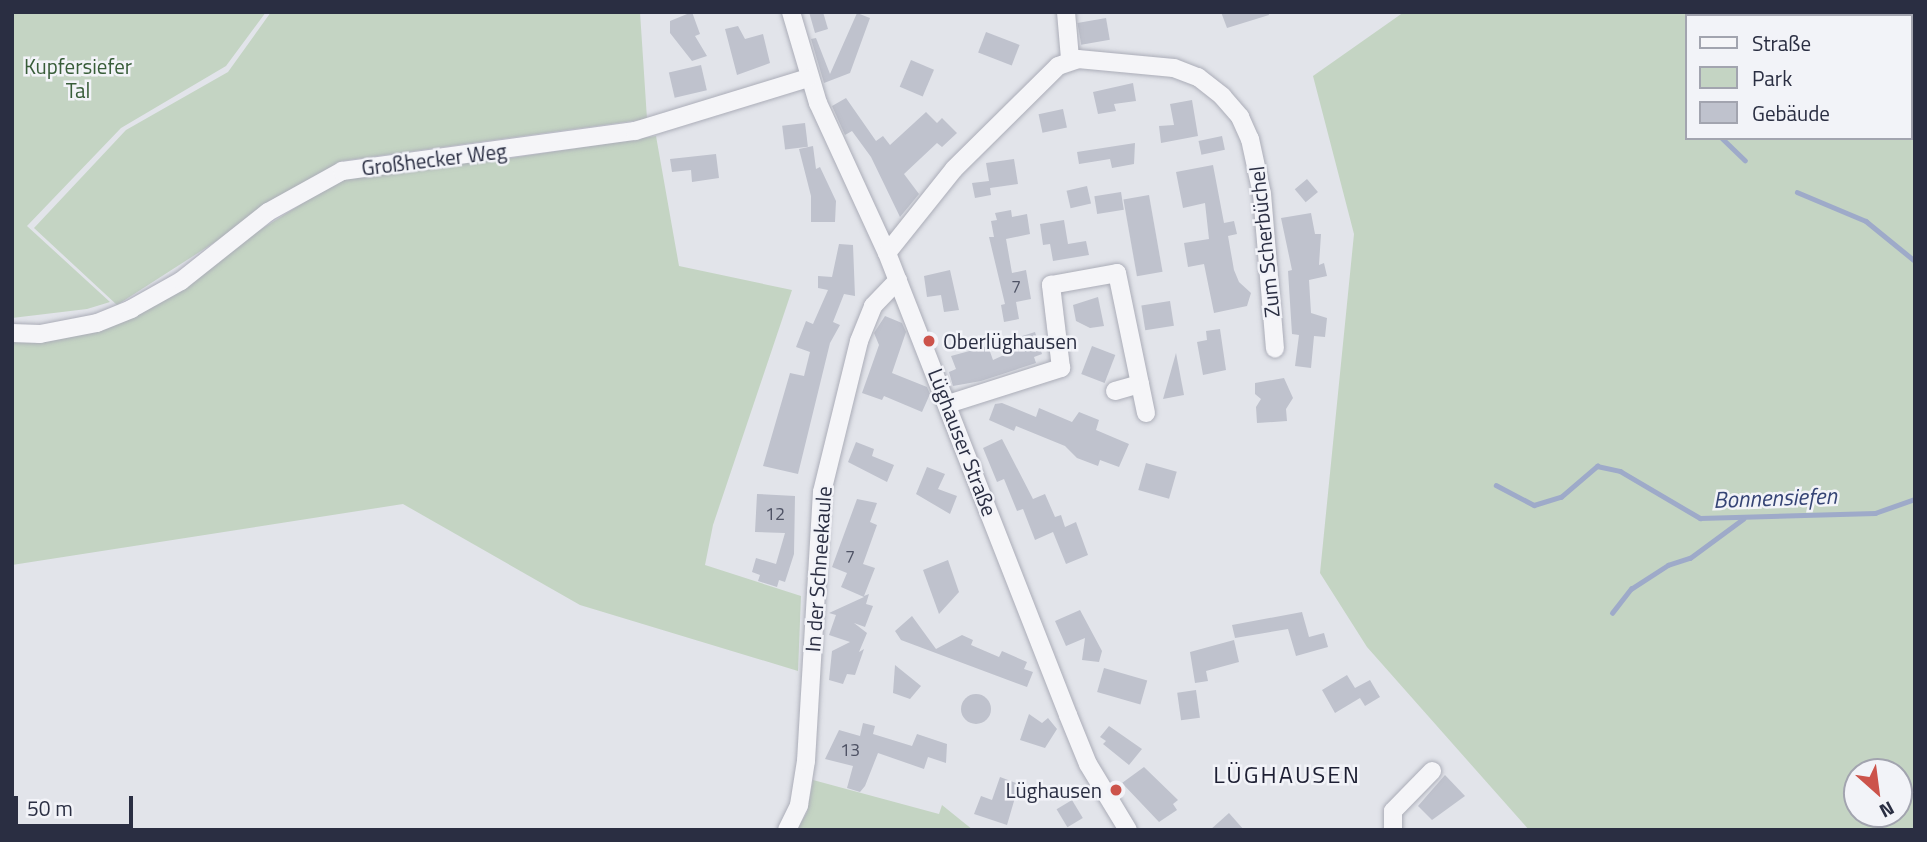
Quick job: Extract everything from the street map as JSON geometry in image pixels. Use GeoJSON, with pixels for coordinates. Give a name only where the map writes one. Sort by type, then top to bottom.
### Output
{"type":"FeatureCollection","features":[{"type":"Feature","properties":{"kind":"street","name":"Lüghauser Straße"},"geometry":{"type":"LineString","coordinates":[[791,12],[808,78],[887,253],[1088,764],[1128,830]]}},
{"type":"Feature","properties":{"kind":"street"},"geometry":{"type":"LineString","coordinates":[[887,253],[954,169],[1058,66],[1070,59],[1066,12]]}},
{"type":"Feature","properties":{"kind":"street","name":"Zum Scherbüchel"},"geometry":{"type":"LineString","coordinates":[[1070,59],[1174,68],[1198,77],[1240,117],[1261,185],[1275,348]]}},
{"type":"Feature","properties":{"kind":"street","name":"Großhecker Weg"},"geometry":{"type":"LineString","coordinates":[[12,333],[40,334],[97,323],[131,309],[181,281],[268,212],[313,183],[342,171],[635,131],[808,78]]}},
{"type":"Feature","properties":{"kind":"street"},"geometry":{"type":"LineString","coordinates":[[948,404],[1061,368],[1051,285],[1099,273],[1117,273],[1146,413]]}},
{"type":"Feature","properties":{"kind":"street","name":"In der Schneekaule"},"geometry":{"type":"LineString","coordinates":[[787,830],[799,805],[806,761],[822,492],[859,341],[873,306],[898,280]]}},
{"type":"Feature","properties":{"kind":"street"},"geometry":{"type":"LineString","coordinates":[[1115,391],[1140,384]]}},
{"type":"Feature","properties":{"kind":"street"},"geometry":{"type":"LineString","coordinates":[[1393,830],[1393,811],[1432,771]]}},
{"type":"Feature","properties":{"kind":"green space","name":"Kupfersiefer Tal"},"geometry":{"type":"Polygon","coordinates":[[[12,12],[266,12],[226,66],[121,128],[27,226],[110,302],[87,309],[12,318],[12,12]]]}},
{"type":"Feature","properties":{"kind":"green space"},"geometry":{"type":"Polygon","coordinates":[[[271,12],[640,12],[647,119],[341,161],[117,305],[34,228],[126,130],[228,72],[271,12]]]}},
{"type":"Feature","properties":{"kind":"green space"},"geometry":{"type":"Polygon","coordinates":[[[1404,12],[1915,12],[1915,830],[1529,830],[1367,647],[1320,573],[1354,234],[1313,76],[1404,12]]]}},
{"type":"Feature","properties":{"kind":"green space"},"geometry":{"type":"Polygon","coordinates":[[[656,136],[679,266],[792,290],[713,525],[705,565],[801,596],[798,671],[580,605],[403,504],[12,565],[12,341],[99,331],[349,174],[511,158],[656,136]]]}},
{"type":"Feature","properties":{"kind":"green space"},"geometry":{"type":"Polygon","coordinates":[[[813,780],[939,814],[942,805],[973,830],[797,830],[807,812],[813,780]]]}},
{"type":"Feature","properties":{"kind":"building"},"geometry":{"type":"Polygon","coordinates":[[[692,12],[700,34],[695,36],[707,56],[692,61],[670,33],[670,21],[692,12]]]}},
{"type":"Feature","properties":{"kind":"building"},"geometry":{"type":"Polygon","coordinates":[[[809,12],[823,12],[828,29],[815,33],[809,12]]]}},
{"type":"Feature","properties":{"kind":"building"},"geometry":{"type":"Polygon","coordinates":[[[1221,12],[1268,12],[1269,15],[1227,28],[1221,12]]]}},
{"type":"Feature","properties":{"kind":"building"},"geometry":{"type":"Polygon","coordinates":[[[857,13],[870,18],[850,73],[824,83],[811,39],[816,38],[830,74],[857,13]]]}},
{"type":"Feature","properties":{"kind":"building"},"geometry":{"type":"Polygon","coordinates":[[[1106,18],[1110,40],[1081,45],[1077,23],[1106,18]]]}},
{"type":"Feature","properties":{"kind":"building"},"geometry":{"type":"Polygon","coordinates":[[[738,26],[745,39],[763,34],[770,63],[737,75],[725,29],[738,26]]]}},
{"type":"Feature","properties":{"kind":"building"},"geometry":{"type":"Polygon","coordinates":[[[986,32],[1020,45],[1012,65],[978,53],[986,32]]]}},
{"type":"Feature","properties":{"kind":"building"},"geometry":{"type":"Polygon","coordinates":[[[911,60],[934,70],[923,96],[900,87],[911,60]]]}},
{"type":"Feature","properties":{"kind":"building"},"geometry":{"type":"Polygon","coordinates":[[[701,65],[707,90],[675,98],[669,72],[701,65]]]}},
{"type":"Feature","properties":{"kind":"building"},"geometry":{"type":"Polygon","coordinates":[[[1133,83],[1136,101],[1114,104],[1116,111],[1098,114],[1093,92],[1133,83]]]}},
{"type":"Feature","properties":{"kind":"building"},"geometry":{"type":"Polygon","coordinates":[[[846,98],[876,141],[883,136],[890,145],[926,112],[937,123],[942,118],[957,133],[942,147],[937,143],[904,174],[919,194],[900,217],[871,157],[852,131],[845,135],[832,106],[846,98]]]}},
{"type":"Feature","properties":{"kind":"building"},"geometry":{"type":"Polygon","coordinates":[[[1192,100],[1198,136],[1161,143],[1159,126],[1174,125],[1170,104],[1192,100]]]}},
{"type":"Feature","properties":{"kind":"building"},"geometry":{"type":"Polygon","coordinates":[[[1063,109],[1067,128],[1042,133],[1039,114],[1063,109]]]}},
{"type":"Feature","properties":{"kind":"building"},"geometry":{"type":"Polygon","coordinates":[[[805,123],[808,147],[785,150],[782,126],[805,123]]]}},
{"type":"Feature","properties":{"kind":"building"},"geometry":{"type":"Polygon","coordinates":[[[1222,136],[1225,150],[1201,155],[1199,141],[1222,136]]]}},
{"type":"Feature","properties":{"kind":"building"},"geometry":{"type":"Polygon","coordinates":[[[1135,143],[1134,164],[1112,168],[1110,159],[1079,164],[1077,152],[1135,143]]]}},
{"type":"Feature","properties":{"kind":"building"},"geometry":{"type":"Polygon","coordinates":[[[813,146],[816,169],[820,167],[836,201],[835,222],[811,222],[811,196],[799,149],[813,146]]]}},
{"type":"Feature","properties":{"kind":"building"},"geometry":{"type":"Polygon","coordinates":[[[716,154],[719,178],[692,182],[691,170],[672,172],[670,159],[716,154]]]}},
{"type":"Feature","properties":{"kind":"building"},"geometry":{"type":"Polygon","coordinates":[[[1014,159],[1018,184],[990,188],[991,195],[975,198],[972,183],[989,181],[986,163],[1014,159]]]}},
{"type":"Feature","properties":{"kind":"building"},"geometry":{"type":"Polygon","coordinates":[[[1213,165],[1224,223],[1234,221],[1237,234],[1228,236],[1234,270],[1239,282],[1251,293],[1247,306],[1214,313],[1204,264],[1188,267],[1184,243],[1209,239],[1205,203],[1183,208],[1176,172],[1213,165]]]}},
{"type":"Feature","properties":{"kind":"building"},"geometry":{"type":"Polygon","coordinates":[[[1307,179],[1318,192],[1306,202],[1295,189],[1307,179]]]}},
{"type":"Feature","properties":{"kind":"building"},"geometry":{"type":"Polygon","coordinates":[[[1087,186],[1091,204],[1071,208],[1067,191],[1087,186]]]}},
{"type":"Feature","properties":{"kind":"building"},"geometry":{"type":"Polygon","coordinates":[[[1121,192],[1124,210],[1097,214],[1094,196],[1121,192]]]}},
{"type":"Feature","properties":{"kind":"building"},"geometry":{"type":"Polygon","coordinates":[[[1149,195],[1163,272],[1137,276],[1123,200],[1149,195]]]}},
{"type":"Feature","properties":{"kind":"building"},"geometry":{"type":"Polygon","coordinates":[[[1011,210],[1012,217],[1027,214],[1030,234],[1006,239],[1012,273],[1026,270],[1031,299],[1016,302],[1019,319],[1004,322],[1001,305],[1005,304],[989,237],[994,237],[991,221],[997,220],[995,213],[1011,210]]]}},
{"type":"Feature","properties":{"kind":"building"},"geometry":{"type":"Polygon","coordinates":[[[1311,213],[1315,234],[1321,234],[1319,265],[1324,263],[1327,276],[1309,280],[1311,313],[1327,318],[1325,337],[1314,336],[1311,368],[1295,366],[1299,335],[1292,334],[1288,271],[1292,270],[1281,218],[1311,213]]]}},
{"type":"Feature","properties":{"kind":"building"},"geometry":{"type":"Polygon","coordinates":[[[1064,220],[1068,244],[1086,241],[1089,255],[1053,261],[1050,244],[1043,245],[1040,224],[1064,220]]]}},
{"type":"Feature","properties":{"kind":"building"},"geometry":{"type":"Polygon","coordinates":[[[839,244],[853,245],[855,296],[844,294],[833,322],[840,325],[830,343],[798,474],[763,466],[790,373],[804,376],[810,352],[796,347],[806,321],[813,324],[828,290],[818,288],[818,276],[832,277],[839,244]]]}},
{"type":"Feature","properties":{"kind":"building"},"geometry":{"type":"Polygon","coordinates":[[[950,270],[959,310],[944,312],[941,295],[927,297],[924,276],[950,270]]]}},
{"type":"Feature","properties":{"kind":"building"},"geometry":{"type":"Polygon","coordinates":[[[1098,297],[1104,326],[1090,328],[1076,321],[1073,305],[1098,297]]]}},
{"type":"Feature","properties":{"kind":"building"},"geometry":{"type":"Polygon","coordinates":[[[1170,301],[1174,326],[1145,330],[1141,306],[1170,301]]]}},
{"type":"Feature","properties":{"kind":"building"},"geometry":{"type":"Polygon","coordinates":[[[885,316],[902,323],[906,332],[892,373],[927,387],[930,394],[922,412],[884,396],[882,400],[862,393],[879,345],[874,333],[885,316]]]}},
{"type":"Feature","properties":{"kind":"building"},"geometry":{"type":"Polygon","coordinates":[[[1220,329],[1226,370],[1203,375],[1197,342],[1207,340],[1206,331],[1220,329]]]}},
{"type":"Feature","properties":{"kind":"building"},"geometry":{"type":"Polygon","coordinates":[[[1035,332],[1042,354],[1034,357],[1036,363],[981,381],[953,386],[949,372],[956,369],[951,356],[988,346],[993,360],[1017,349],[1013,339],[1035,332]]]}},
{"type":"Feature","properties":{"kind":"building"},"geometry":{"type":"Polygon","coordinates":[[[1092,346],[1115,355],[1105,383],[1081,374],[1092,346]]]}},
{"type":"Feature","properties":{"kind":"building"},"geometry":{"type":"Polygon","coordinates":[[[1176,353],[1184,395],[1163,399],[1176,353]]]}},
{"type":"Feature","properties":{"kind":"building"},"geometry":{"type":"Polygon","coordinates":[[[1284,378],[1293,398],[1286,409],[1287,421],[1257,423],[1256,407],[1261,399],[1255,394],[1255,383],[1284,378]]]}},
{"type":"Feature","properties":{"kind":"building"},"geometry":{"type":"Polygon","coordinates":[[[1002,403],[1036,417],[1039,408],[1072,422],[1079,412],[1099,420],[1096,430],[1129,444],[1119,467],[1100,460],[1098,466],[1077,458],[1065,446],[1016,426],[1014,431],[989,420],[995,404],[1002,403]]]}},
{"type":"Feature","properties":{"kind":"building"},"geometry":{"type":"Polygon","coordinates":[[[1002,439],[1033,499],[1045,494],[1055,517],[1061,515],[1065,527],[1076,522],[1088,555],[1066,564],[1053,532],[1035,540],[1023,509],[1017,511],[1004,479],[997,482],[983,448],[1002,439]]]}},
{"type":"Feature","properties":{"kind":"building"},"geometry":{"type":"Polygon","coordinates":[[[856,442],[874,449],[872,456],[894,465],[887,482],[848,462],[856,442]]]}},
{"type":"Feature","properties":{"kind":"building"},"geometry":{"type":"Polygon","coordinates":[[[1146,463],[1177,472],[1169,499],[1138,490],[1146,463]]]}},
{"type":"Feature","properties":{"kind":"building"},"geometry":{"type":"Polygon","coordinates":[[[927,467],[945,474],[938,489],[957,496],[950,514],[916,494],[927,467]]]}},
{"type":"Feature","properties":{"kind":"building"},"geometry":{"type":"Polygon","coordinates":[[[757,494],[795,496],[794,554],[785,582],[779,580],[777,587],[758,581],[760,575],[752,572],[756,558],[776,564],[785,533],[755,532],[757,494]]]}},
{"type":"Feature","properties":{"kind":"building"},"geometry":{"type":"Polygon","coordinates":[[[857,499],[877,503],[870,522],[877,525],[863,564],[875,568],[864,596],[869,594],[866,604],[873,606],[865,627],[854,623],[867,633],[859,652],[864,649],[855,675],[847,674],[843,684],[829,680],[832,651],[850,642],[829,635],[836,615],[829,613],[864,597],[841,587],[847,573],[832,567],[857,499]]]}},
{"type":"Feature","properties":{"kind":"building"},"geometry":{"type":"Polygon","coordinates":[[[948,560],[959,592],[939,614],[923,570],[948,560]]]}},
{"type":"Feature","properties":{"kind":"building"},"geometry":{"type":"Polygon","coordinates":[[[1080,610],[1102,651],[1099,662],[1082,660],[1085,638],[1066,646],[1055,621],[1080,610]]]}},
{"type":"Feature","properties":{"kind":"building"},"geometry":{"type":"Polygon","coordinates":[[[1302,612],[1309,637],[1324,633],[1328,647],[1296,656],[1288,629],[1235,638],[1232,625],[1302,612]]]}},
{"type":"Feature","properties":{"kind":"building"},"geometry":{"type":"Polygon","coordinates":[[[912,616],[936,649],[962,635],[973,640],[971,645],[999,657],[1002,651],[1027,662],[1024,669],[1033,672],[1027,687],[901,640],[895,631],[912,616]]]}},
{"type":"Feature","properties":{"kind":"building"},"geometry":{"type":"Polygon","coordinates":[[[1234,640],[1239,662],[1206,671],[1208,681],[1195,683],[1190,652],[1234,640]]]}},
{"type":"Feature","properties":{"kind":"building"},"geometry":{"type":"Polygon","coordinates":[[[895,665],[921,686],[910,699],[893,693],[895,665]]]}},
{"type":"Feature","properties":{"kind":"building"},"geometry":{"type":"Polygon","coordinates":[[[1104,668],[1147,680],[1140,704],[1097,692],[1104,668]]]}},
{"type":"Feature","properties":{"kind":"building"},"geometry":{"type":"Polygon","coordinates":[[[1347,675],[1355,688],[1370,680],[1380,697],[1365,706],[1360,698],[1335,713],[1322,690],[1347,675]]]}},
{"type":"Feature","properties":{"kind":"building"},"geometry":{"type":"Polygon","coordinates":[[[1196,690],[1200,718],[1181,720],[1177,693],[1196,690]]]}},
{"type":"Feature","properties":{"kind":"building"},"geometry":{"type":"Polygon","coordinates":[[[976,694],[986,699],[991,709],[986,719],[976,724],[966,719],[961,709],[966,699],[976,694]]]}},
{"type":"Feature","properties":{"kind":"building"},"geometry":{"type":"Polygon","coordinates":[[[1029,714],[1042,723],[1048,718],[1057,729],[1045,748],[1020,740],[1029,714]]]}},
{"type":"Feature","properties":{"kind":"building"},"geometry":{"type":"Polygon","coordinates":[[[863,723],[875,726],[873,734],[912,746],[917,734],[947,744],[946,763],[928,757],[924,769],[878,753],[860,792],[847,788],[853,766],[825,759],[839,730],[860,736],[863,723]]]}},
{"type":"Feature","properties":{"kind":"building"},"geometry":{"type":"Polygon","coordinates":[[[1109,726],[1142,749],[1129,765],[1103,744],[1106,741],[1100,737],[1109,726]]]}},
{"type":"Feature","properties":{"kind":"building"},"geometry":{"type":"Polygon","coordinates":[[[1144,767],[1178,800],[1173,804],[1177,810],[1159,822],[1122,783],[1144,767]]]}},
{"type":"Feature","properties":{"kind":"building"},"geometry":{"type":"Polygon","coordinates":[[[1445,775],[1465,796],[1432,820],[1418,806],[1445,775]]]}},
{"type":"Feature","properties":{"kind":"building"},"geometry":{"type":"Polygon","coordinates":[[[1000,777],[1019,784],[1007,825],[974,814],[981,796],[992,800],[1000,777]]]}},
{"type":"Feature","properties":{"kind":"building"},"geometry":{"type":"Polygon","coordinates":[[[1072,800],[1083,818],[1067,827],[1057,809],[1072,800]]]}},
{"type":"Feature","properties":{"kind":"building"},"geometry":{"type":"Polygon","coordinates":[[[1229,813],[1244,830],[1210,830],[1229,813]]]}},
{"type":"Feature","properties":{"kind":"waterway"},"geometry":{"type":"LineString","coordinates":[[1724,140],[1745,160]]}},
{"type":"Feature","properties":{"kind":"waterway"},"geometry":{"type":"LineString","coordinates":[[1797,192],[1866,221],[1915,261]]}},
{"type":"Feature","properties":{"kind":"waterway","name":"Bonnensiefen"},"geometry":{"type":"LineString","coordinates":[[1496,485],[1534,505],[1561,497],[1597,466],[1620,471],[1700,518],[1875,513],[1915,499]]}},
{"type":"Feature","properties":{"kind":"waterway"},"geometry":{"type":"LineString","coordinates":[[1612,613],[1631,589],[1668,565],[1690,558],[1743,519]]}},
{"type":"Feature","properties":{"kind":"place","name":"Oberlüghausen"},"geometry":{"type":"Point","coordinates":[929,341]}},
{"type":"Feature","properties":{"kind":"place","name":"Lüghausen"},"geometry":{"type":"Point","coordinates":[1116,790]}},
{"type":"Feature","properties":{"kind":"district","name":"LÜGHAUSEN"},"geometry":{"type":"Point","coordinates":[1287,775]}}]}
